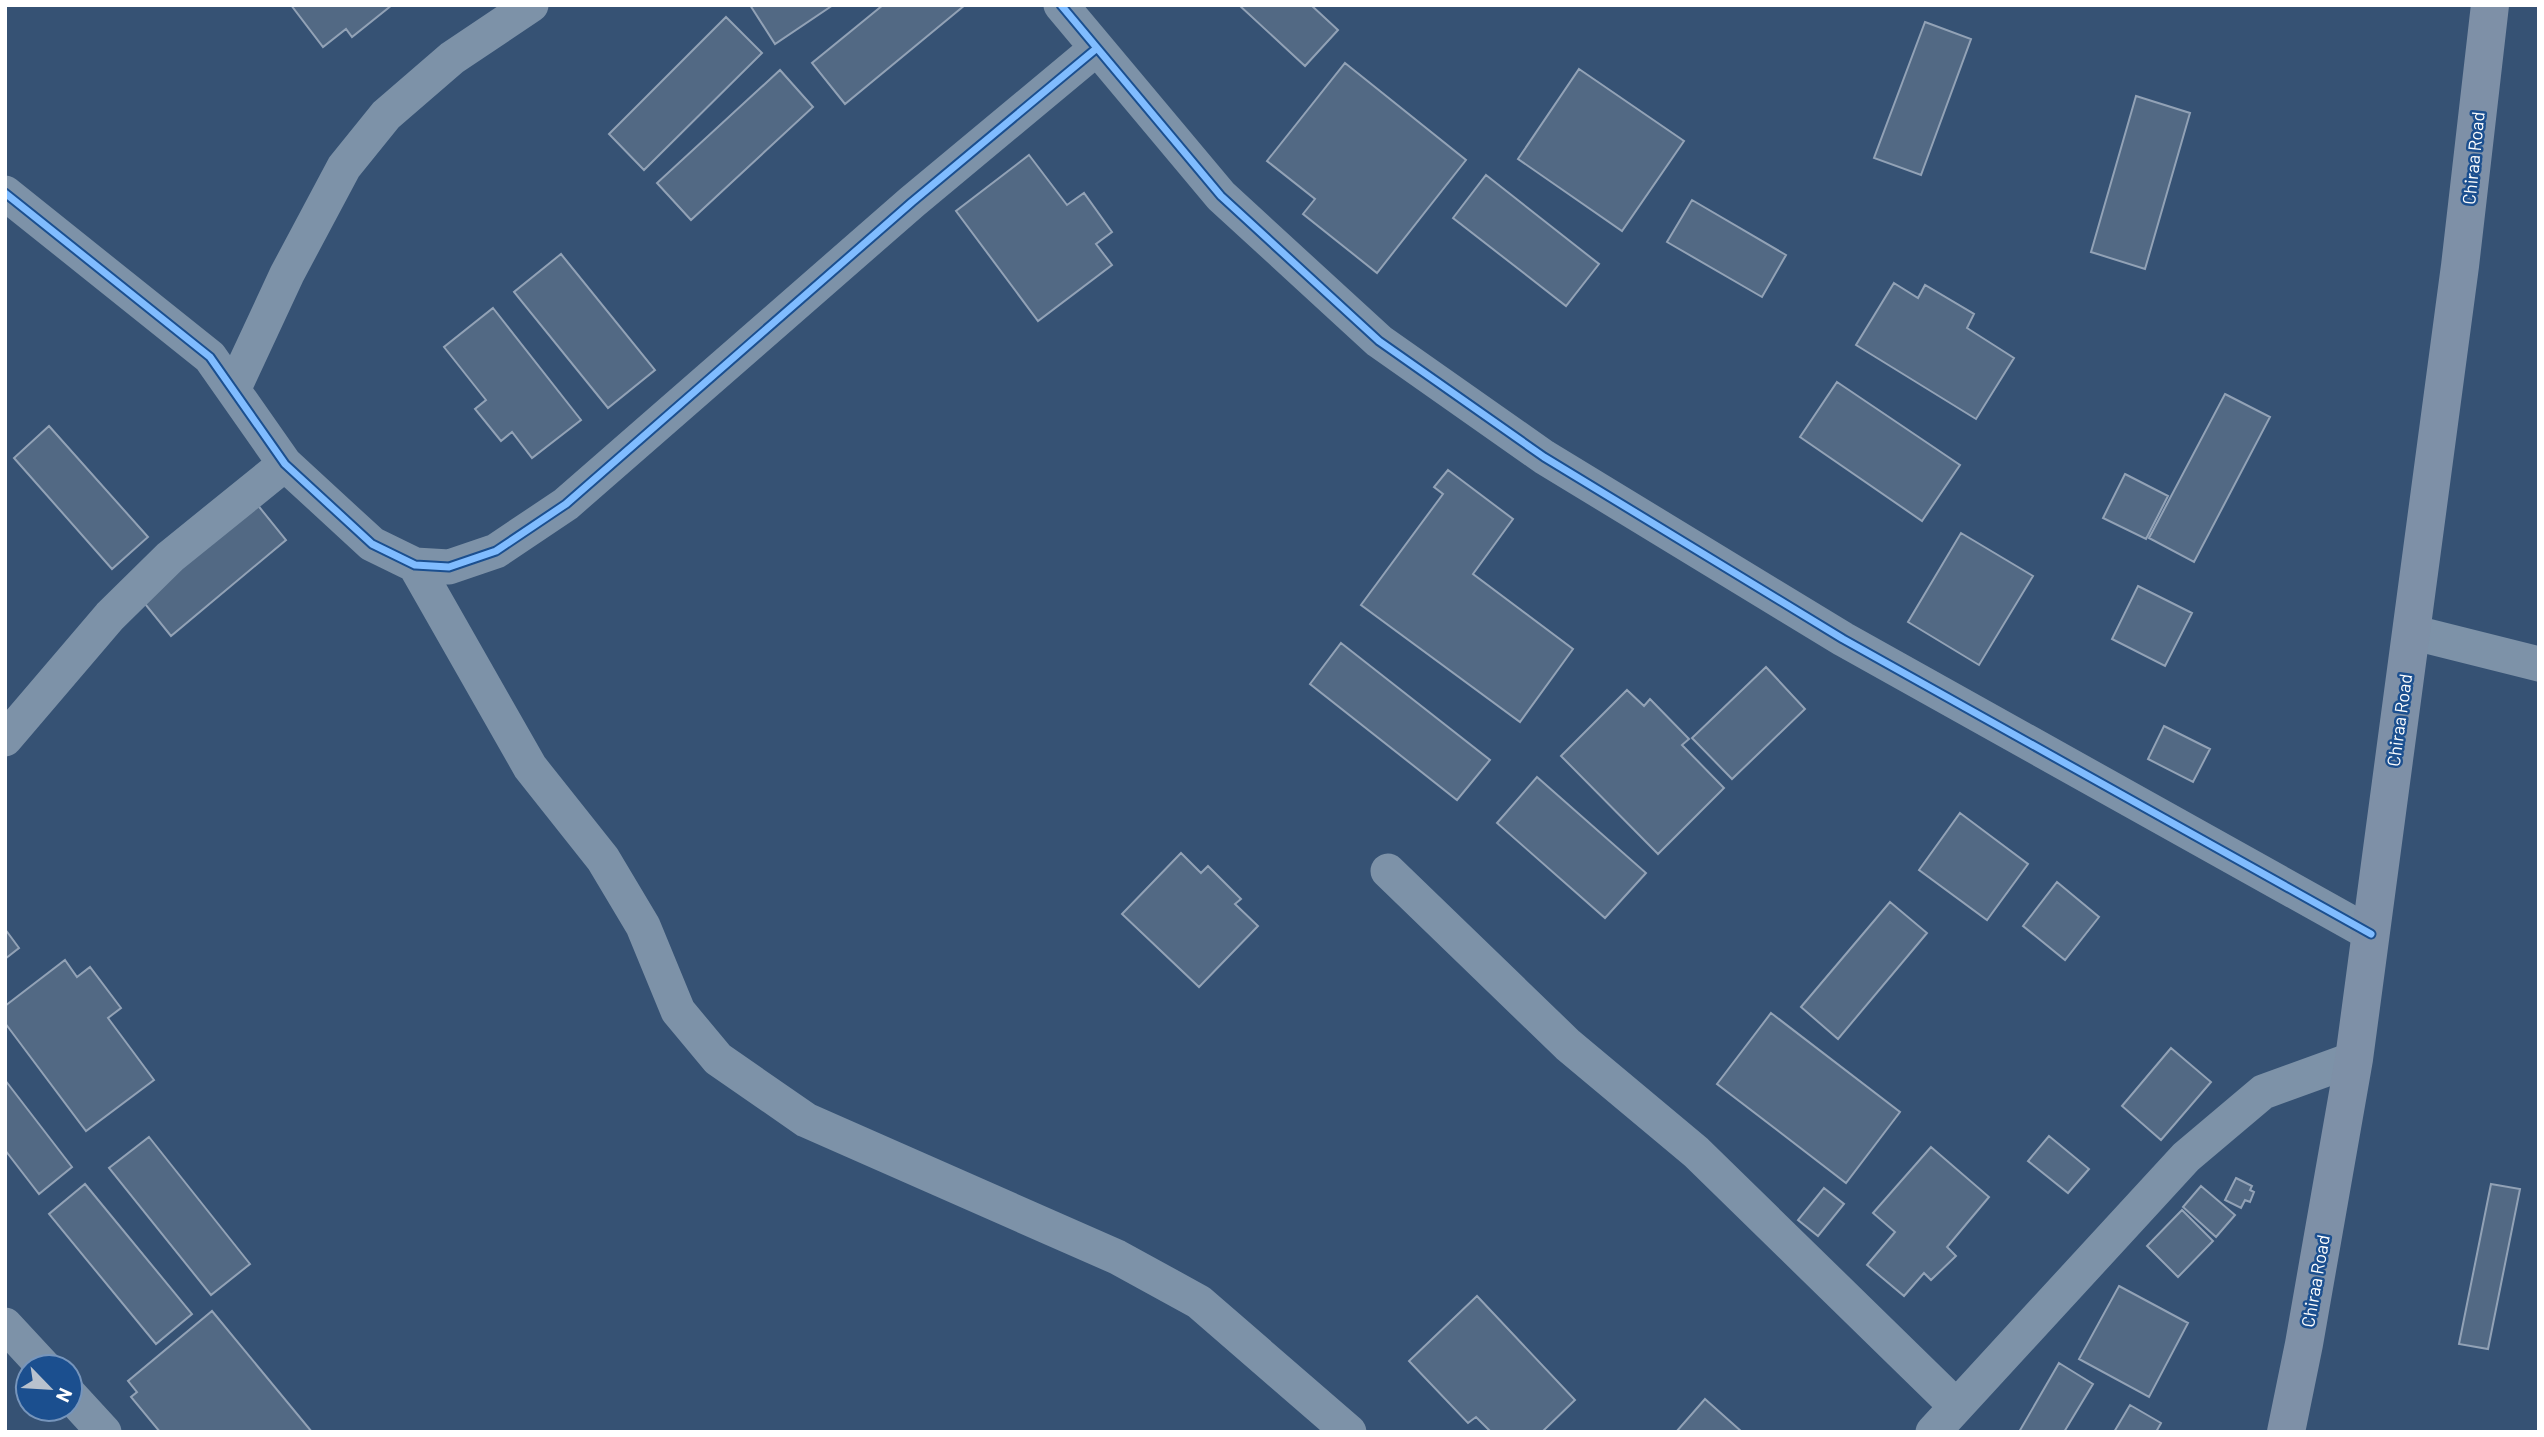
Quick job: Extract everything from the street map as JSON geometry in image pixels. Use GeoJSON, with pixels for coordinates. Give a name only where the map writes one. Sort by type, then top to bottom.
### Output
{"type":"FeatureCollection","features":[{"type":"Feature","properties":{"kind":"highway","name":"Chiraa Road"},"geometry":{"type":"LineString","coordinates":[[2286,1432],[2354,1059],[2460,266],[2490,5]]}},
{"type":"Feature","properties":{"kind":"street"},"geometry":{"type":"LineString","coordinates":[[234,388],[287,274],[344,167],[386,115],[452,58],[531,5]]}},
{"type":"Feature","properties":{"kind":"street"},"geometry":{"type":"LineString","coordinates":[[1061,5],[1221,196],[1379,341],[1544,457],[1843,639],[2371,934]]}},
{"type":"Feature","properties":{"kind":"street"},"geometry":{"type":"LineString","coordinates":[[5,193],[211,357],[285,464],[372,544],[415,565],[449,567],[496,551],[566,504],[912,202],[1097,48]]}},
{"type":"Feature","properties":{"kind":"street"},"geometry":{"type":"LineString","coordinates":[[5,739],[120,606],[170,558],[285,464]]}},
{"type":"Feature","properties":{"kind":"street"},"geometry":{"type":"LineString","coordinates":[[415,565],[530,767],[603,859],[643,926],[678,1011],[718,1059],[806,1120],[1117,1257],[1199,1302],[1349,1432]]}},
{"type":"Feature","properties":{"kind":"street"},"geometry":{"type":"LineString","coordinates":[[2411,632],[2539,664]]}},
{"type":"Feature","properties":{"kind":"street"},"geometry":{"type":"LineString","coordinates":[[1388,871],[1569,1045],[1696,1152],[1955,1405]]}},
{"type":"Feature","properties":{"kind":"street"},"geometry":{"type":"LineString","coordinates":[[1933,1432],[2186,1157],[2263,1092],[2354,1059]]}},
{"type":"Feature","properties":{"kind":"street"},"geometry":{"type":"LineString","coordinates":[[5,1325],[31,1353]]}},
{"type":"Feature","properties":{"kind":"street"},"geometry":{"type":"LineString","coordinates":[[84,1410],[104,1432]]}},
{"type":"Feature","properties":{"kind":"building"},"geometry":{"type":"Polygon","coordinates":[[[291,5],[392,5],[352,37],[346,29],[323,47],[291,5]]]}},
{"type":"Feature","properties":{"kind":"building"},"geometry":{"type":"Polygon","coordinates":[[[750,5],[833,5],[775,44],[750,5]]]}},
{"type":"Feature","properties":{"kind":"building"},"geometry":{"type":"Polygon","coordinates":[[[883,5],[965,5],[845,104],[812,63],[883,5]]]}},
{"type":"Feature","properties":{"kind":"building"},"geometry":{"type":"Polygon","coordinates":[[[1239,5],[1311,5],[1338,30],[1305,66],[1239,5]]]}},
{"type":"Feature","properties":{"kind":"building"},"geometry":{"type":"Polygon","coordinates":[[[726,17],[762,53],[644,170],[609,134],[726,17]]]}},
{"type":"Feature","properties":{"kind":"building"},"geometry":{"type":"Polygon","coordinates":[[[1925,22],[1971,39],[1921,175],[1874,158],[1925,22]]]}},
{"type":"Feature","properties":{"kind":"building"},"geometry":{"type":"Polygon","coordinates":[[[1345,63],[1466,160],[1377,273],[1303,214],[1315,199],[1267,161],[1345,63]]]}},
{"type":"Feature","properties":{"kind":"building"},"geometry":{"type":"Polygon","coordinates":[[[1579,69],[1684,141],[1622,231],[1518,159],[1579,69]]]}},
{"type":"Feature","properties":{"kind":"building"},"geometry":{"type":"Polygon","coordinates":[[[780,70],[813,107],[691,220],[657,183],[780,70]]]}},
{"type":"Feature","properties":{"kind":"building"},"geometry":{"type":"Polygon","coordinates":[[[2136,96],[2190,113],[2145,269],[2091,252],[2136,96]]]}},
{"type":"Feature","properties":{"kind":"building"},"geometry":{"type":"Polygon","coordinates":[[[1029,155],[1067,205],[1084,193],[1112,232],[1096,244],[1112,265],[1038,321],[956,211],[1029,155]]]}},
{"type":"Feature","properties":{"kind":"building"},"geometry":{"type":"Polygon","coordinates":[[[1486,175],[1599,264],[1566,306],[1453,218],[1486,175]]]}},
{"type":"Feature","properties":{"kind":"building"},"geometry":{"type":"Polygon","coordinates":[[[1692,200],[1786,255],[1762,297],[1667,242],[1692,200]]]}},
{"type":"Feature","properties":{"kind":"building"},"geometry":{"type":"Polygon","coordinates":[[[561,254],[655,370],[608,408],[514,292],[561,254]]]}},
{"type":"Feature","properties":{"kind":"building"},"geometry":{"type":"Polygon","coordinates":[[[1894,283],[1918,298],[1925,285],[1974,314],[1967,328],[2014,358],[1976,419],[1856,345],[1894,283]]]}},
{"type":"Feature","properties":{"kind":"building"},"geometry":{"type":"Polygon","coordinates":[[[493,308],[581,420],[532,458],[512,432],[501,441],[475,409],[486,400],[444,347],[493,308]]]}},
{"type":"Feature","properties":{"kind":"building"},"geometry":{"type":"Polygon","coordinates":[[[1837,382],[1960,465],[1922,521],[1800,437],[1837,382]]]}},
{"type":"Feature","properties":{"kind":"building"},"geometry":{"type":"Polygon","coordinates":[[[2225,394],[2270,417],[2194,562],[2149,538],[2225,394]]]}},
{"type":"Feature","properties":{"kind":"building"},"geometry":{"type":"Polygon","coordinates":[[[49,426],[148,537],[112,569],[14,458],[49,426]]]}},
{"type":"Feature","properties":{"kind":"building"},"geometry":{"type":"Polygon","coordinates":[[[1448,470],[1513,519],[1473,574],[1573,649],[1520,722],[1361,605],[1443,494],[1434,487],[1448,470]]]}},
{"type":"Feature","properties":{"kind":"building"},"geometry":{"type":"Polygon","coordinates":[[[2125,474],[2168,496],[2146,539],[2103,518],[2125,474]]]}},
{"type":"Feature","properties":{"kind":"building"},"geometry":{"type":"Polygon","coordinates":[[[256,503],[286,540],[171,636],[141,599],[256,503]]]}},
{"type":"Feature","properties":{"kind":"building"},"geometry":{"type":"Polygon","coordinates":[[[1961,533],[2033,576],[1979,665],[1908,622],[1961,533]]]}},
{"type":"Feature","properties":{"kind":"building"},"geometry":{"type":"Polygon","coordinates":[[[2138,586],[2192,613],[2165,666],[2112,639],[2138,586]]]}},
{"type":"Feature","properties":{"kind":"building"},"geometry":{"type":"Polygon","coordinates":[[[1341,643],[1490,760],[1457,800],[1310,684],[1341,643]]]}},
{"type":"Feature","properties":{"kind":"building"},"geometry":{"type":"Polygon","coordinates":[[[1766,667],[1805,709],[1732,779],[1692,738],[1766,667]]]}},
{"type":"Feature","properties":{"kind":"building"},"geometry":{"type":"Polygon","coordinates":[[[1627,690],[1644,706],[1650,699],[1689,739],[1682,745],[1724,788],[1658,854],[1561,756],[1627,690]]]}},
{"type":"Feature","properties":{"kind":"building"},"geometry":{"type":"Polygon","coordinates":[[[2164,726],[2210,749],[2193,782],[2148,759],[2164,726]]]}},
{"type":"Feature","properties":{"kind":"building"},"geometry":{"type":"Polygon","coordinates":[[[1537,777],[1646,873],[1605,918],[1497,823],[1537,777]]]}},
{"type":"Feature","properties":{"kind":"building"},"geometry":{"type":"Polygon","coordinates":[[[1960,813],[2028,864],[1987,920],[1919,870],[1960,813]]]}},
{"type":"Feature","properties":{"kind":"building"},"geometry":{"type":"Polygon","coordinates":[[[1181,853],[1201,873],[1208,866],[1241,899],[1235,904],[1258,926],[1199,987],[1122,914],[1181,853]]]}},
{"type":"Feature","properties":{"kind":"building"},"geometry":{"type":"Polygon","coordinates":[[[2057,882],[2099,917],[2065,960],[2023,926],[2057,882]]]}},
{"type":"Feature","properties":{"kind":"building"},"geometry":{"type":"Polygon","coordinates":[[[1890,902],[1927,933],[1838,1039],[1801,1007],[1890,902]]]}},
{"type":"Feature","properties":{"kind":"building"},"geometry":{"type":"Polygon","coordinates":[[[5,929],[19,948],[5,959],[5,929]]]}},
{"type":"Feature","properties":{"kind":"building"},"geometry":{"type":"Polygon","coordinates":[[[65,960],[77,977],[90,967],[121,1008],[108,1018],[154,1080],[86,1131],[5,1023],[5,1006],[65,960]]]}},
{"type":"Feature","properties":{"kind":"building"},"geometry":{"type":"Polygon","coordinates":[[[1771,1013],[1900,1112],[1846,1183],[1717,1084],[1771,1013]]]}},
{"type":"Feature","properties":{"kind":"building"},"geometry":{"type":"Polygon","coordinates":[[[2171,1048],[2211,1082],[2161,1140],[2122,1106],[2171,1048]]]}},
{"type":"Feature","properties":{"kind":"building"},"geometry":{"type":"Polygon","coordinates":[[[5,1080],[72,1167],[39,1194],[5,1150],[5,1080]]]}},
{"type":"Feature","properties":{"kind":"building"},"geometry":{"type":"Polygon","coordinates":[[[2049,1136],[2089,1169],[2068,1193],[2028,1161],[2049,1136]]]}},
{"type":"Feature","properties":{"kind":"building"},"geometry":{"type":"Polygon","coordinates":[[[149,1137],[250,1264],[211,1295],[109,1168],[149,1137]]]}},
{"type":"Feature","properties":{"kind":"building"},"geometry":{"type":"Polygon","coordinates":[[[1931,1147],[1989,1197],[1947,1247],[1956,1256],[1931,1280],[1924,1273],[1904,1296],[1867,1265],[1895,1232],[1873,1213],[1931,1147]]]}},
{"type":"Feature","properties":{"kind":"building"},"geometry":{"type":"Polygon","coordinates":[[[2236,1178],[2252,1186],[2250,1190],[2254,1192],[2250,1202],[2245,1200],[2241,1208],[2225,1200],[2236,1178]]]}},
{"type":"Feature","properties":{"kind":"building"},"geometry":{"type":"Polygon","coordinates":[[[85,1184],[192,1314],[156,1344],[49,1214],[85,1184]]]}},
{"type":"Feature","properties":{"kind":"building"},"geometry":{"type":"Polygon","coordinates":[[[2491,1184],[2520,1189],[2488,1349],[2459,1344],[2491,1184]]]}},
{"type":"Feature","properties":{"kind":"building"},"geometry":{"type":"Polygon","coordinates":[[[2201,1186],[2235,1215],[2216,1237],[2183,1207],[2201,1186]]]}},
{"type":"Feature","properties":{"kind":"building"},"geometry":{"type":"Polygon","coordinates":[[[1824,1188],[1844,1204],[1818,1236],[1798,1220],[1824,1188]]]}},
{"type":"Feature","properties":{"kind":"building"},"geometry":{"type":"Polygon","coordinates":[[[2182,1210],[2213,1241],[2178,1277],[2147,1246],[2182,1210]]]}},
{"type":"Feature","properties":{"kind":"building"},"geometry":{"type":"Polygon","coordinates":[[[2119,1286],[2188,1323],[2149,1397],[2079,1359],[2119,1286]]]}},
{"type":"Feature","properties":{"kind":"building"},"geometry":{"type":"Polygon","coordinates":[[[1477,1296],[1575,1400],[1542,1432],[1491,1432],[1476,1417],[1468,1423],[1409,1361],[1477,1296]]]}},
{"type":"Feature","properties":{"kind":"building"},"geometry":{"type":"Polygon","coordinates":[[[212,1311],[312,1432],[160,1432],[131,1397],[137,1392],[128,1381],[212,1311]]]}},
{"type":"Feature","properties":{"kind":"building"},"geometry":{"type":"Polygon","coordinates":[[[2059,1363],[2093,1384],[2064,1432],[2019,1432],[2059,1363]]]}},
{"type":"Feature","properties":{"kind":"building"},"geometry":{"type":"Polygon","coordinates":[[[1705,1399],[1742,1432],[1676,1432],[1705,1399]]]}},
{"type":"Feature","properties":{"kind":"building"},"geometry":{"type":"Polygon","coordinates":[[[2130,1405],[2161,1423],[2156,1432],[2114,1432],[2130,1405]]]}},
{"type":"Feature","properties":{"kind":"cycle path"},"geometry":{"type":"LineString","coordinates":[[1061,5],[1221,196],[1379,341],[1544,457],[1843,639],[2371,934]]}},
{"type":"Feature","properties":{"kind":"cycle path"},"geometry":{"type":"LineString","coordinates":[[5,193],[210,357],[285,464],[372,544],[415,565],[449,567],[496,551],[566,504],[912,202],[1097,48]]}}]}
